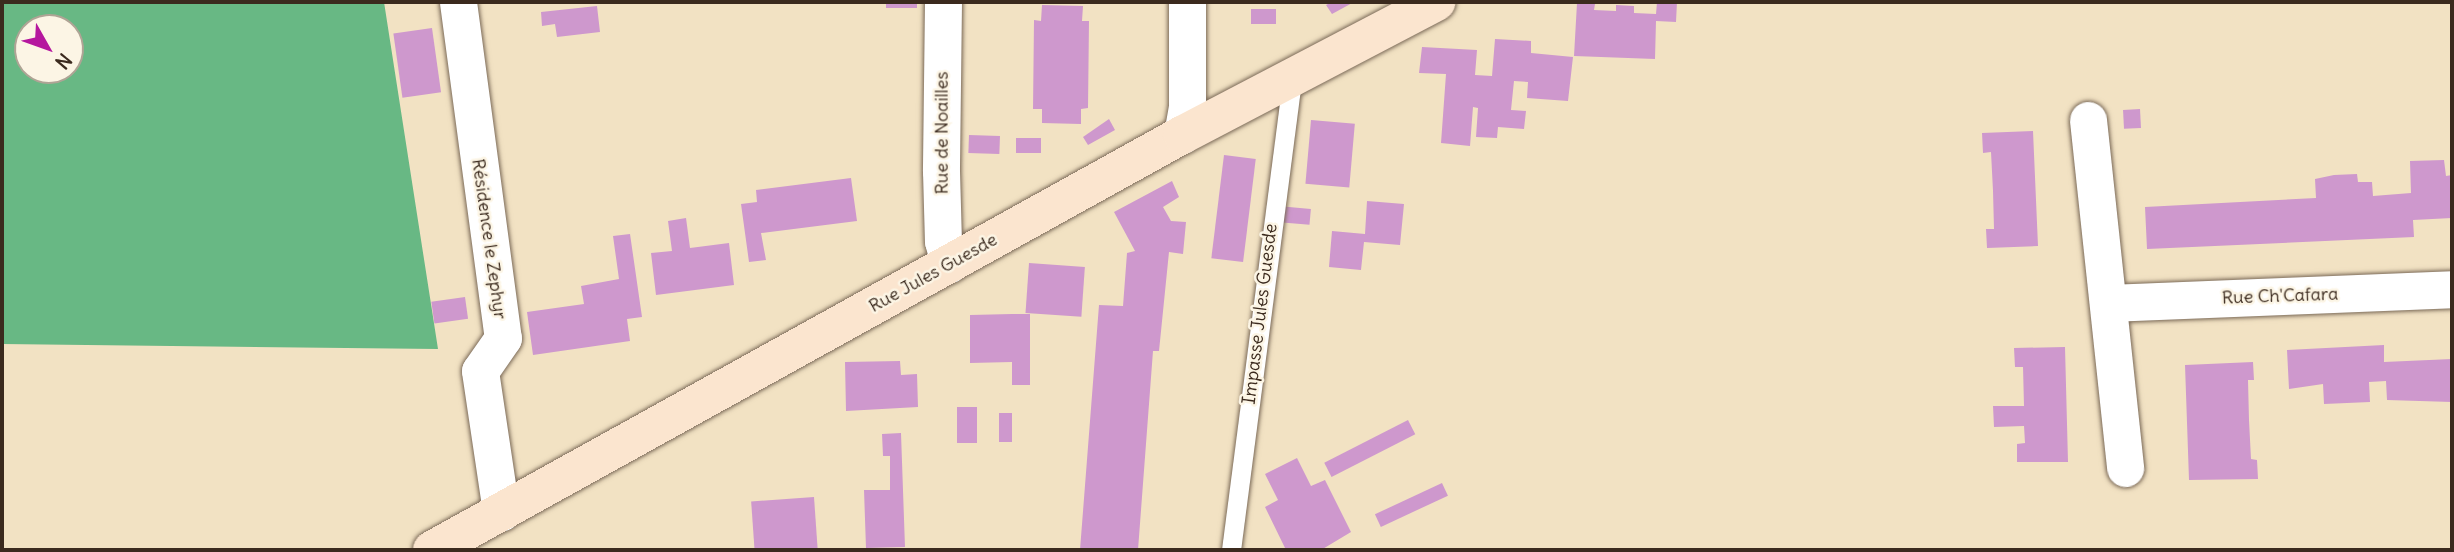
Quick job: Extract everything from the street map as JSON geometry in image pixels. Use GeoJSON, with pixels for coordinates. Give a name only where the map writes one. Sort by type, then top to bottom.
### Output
{"type":"FeatureCollection","features":[{"type":"Feature","properties":{"kind":"main road","name":"Rue Jules Guesde"},"geometry":{"type":"LineString","coordinates":[[432,550],[1182,135],[1430,3]]}},
{"type":"Feature","properties":{"kind":"street","name":"Résidence le Zephyr"},"geometry":{"type":"LineString","coordinates":[[458,2],[503,338],[480,371],[500,512]]}},
{"type":"Feature","properties":{"kind":"street","name":"Rue de Noailles"},"geometry":{"type":"LineString","coordinates":[[943,2],[941,171],[943,241],[950,264]]}},
{"type":"Feature","properties":{"kind":"street"},"geometry":{"type":"LineString","coordinates":[[1182,135],[1187,108],[1187,2]]}},
{"type":"Feature","properties":{"kind":"street"},"geometry":{"type":"LineString","coordinates":[[2088,120],[2125,468]]}},
{"type":"Feature","properties":{"kind":"street","name":"Rue Ch'Cafara"},"geometry":{"type":"LineString","coordinates":[[2108,303],[2452,289]]}},
{"type":"Feature","properties":{"kind":"lane","name":"Impasse Jules Guesde"},"geometry":{"type":"LineString","coordinates":[[1231,550],[1292,78]]}},
{"type":"Feature","properties":{"kind":"green space"},"geometry":{"type":"Polygon","coordinates":[[[2,2],[384,2],[438,349],[2,344],[2,2]]]}},
{"type":"Feature","properties":{"kind":"building"},"geometry":{"type":"Polygon","coordinates":[[[886,2],[917,2],[917,8],[886,8],[886,2]]]}},
{"type":"Feature","properties":{"kind":"building"},"geometry":{"type":"Polygon","coordinates":[[[1332,2],[1354,2],[1332,14],[1326,5],[1332,2]]]}},
{"type":"Feature","properties":{"kind":"building"},"geometry":{"type":"Polygon","coordinates":[[[1657,2],[1677,2],[1676,22],[1656,21],[1655,59],[1574,56],[1577,3],[1595,4],[1594,10],[1616,11],[1616,5],[1634,6],[1634,13],[1656,14],[1657,2]]]}},
{"type":"Feature","properties":{"kind":"building"},"geometry":{"type":"Polygon","coordinates":[[[1042,5],[1083,6],[1082,21],[1089,21],[1088,108],[1081,109],[1081,124],[1042,123],[1042,109],[1033,109],[1034,20],[1041,21],[1042,5]]]}},
{"type":"Feature","properties":{"kind":"building"},"geometry":{"type":"Polygon","coordinates":[[[597,6],[600,32],[557,37],[555,24],[542,26],[541,12],[597,6]]]}},
{"type":"Feature","properties":{"kind":"building"},"geometry":{"type":"Polygon","coordinates":[[[1251,9],[1276,9],[1276,24],[1251,24],[1251,9]]]}},
{"type":"Feature","properties":{"kind":"building"},"geometry":{"type":"Polygon","coordinates":[[[432,28],[441,92],[402,98],[393,33],[432,28]]]}},
{"type":"Feature","properties":{"kind":"building"},"geometry":{"type":"Polygon","coordinates":[[[1495,39],[1531,41],[1531,53],[1573,57],[1568,101],[1527,98],[1528,82],[1514,81],[1511,110],[1526,111],[1524,129],[1498,127],[1497,138],[1476,137],[1478,108],[1473,107],[1470,146],[1441,143],[1446,74],[1419,73],[1422,47],[1477,50],[1475,75],[1492,76],[1495,39]]]}},
{"type":"Feature","properties":{"kind":"building"},"geometry":{"type":"Polygon","coordinates":[[[2140,109],[2141,128],[2124,129],[2123,110],[2140,109]]]}},
{"type":"Feature","properties":{"kind":"building"},"geometry":{"type":"Polygon","coordinates":[[[1109,119],[1115,130],[1088,145],[1083,137],[1109,119]]]}},
{"type":"Feature","properties":{"kind":"building"},"geometry":{"type":"Polygon","coordinates":[[[1311,120],[1355,124],[1349,188],[1305,184],[1311,120]]]}},
{"type":"Feature","properties":{"kind":"building"},"geometry":{"type":"Polygon","coordinates":[[[2033,131],[2038,246],[1987,248],[1986,229],[1994,229],[1993,191],[1991,152],[1983,153],[1982,133],[2033,131]]]}},
{"type":"Feature","properties":{"kind":"building"},"geometry":{"type":"Polygon","coordinates":[[[969,135],[1000,136],[999,154],[968,153],[969,135]]]}},
{"type":"Feature","properties":{"kind":"building"},"geometry":{"type":"Polygon","coordinates":[[[1016,138],[1041,138],[1041,153],[1016,153],[1016,138]]]}},
{"type":"Feature","properties":{"kind":"building"},"geometry":{"type":"Polygon","coordinates":[[[1224,155],[1256,159],[1243,262],[1211,258],[1224,155]]]}},
{"type":"Feature","properties":{"kind":"building"},"geometry":{"type":"Polygon","coordinates":[[[2444,160],[2446,176],[2452,175],[2452,218],[2413,220],[2414,237],[2147,249],[2145,207],[2316,198],[2315,179],[2334,175],[2357,174],[2358,182],[2372,182],[2373,196],[2411,193],[2410,161],[2444,160]]]}},
{"type":"Feature","properties":{"kind":"building"},"geometry":{"type":"Polygon","coordinates":[[[851,178],[857,221],[761,233],[766,260],[749,262],[741,204],[757,202],[756,190],[851,178]]]}},
{"type":"Feature","properties":{"kind":"building"},"geometry":{"type":"Polygon","coordinates":[[[1172,181],[1179,197],[1163,207],[1171,221],[1186,222],[1183,254],[1169,252],[1159,351],[1153,351],[1138,550],[1080,550],[1099,305],[1123,306],[1127,253],[1135,251],[1114,212],[1172,181]]]}},
{"type":"Feature","properties":{"kind":"building"},"geometry":{"type":"Polygon","coordinates":[[[1367,201],[1404,204],[1400,245],[1364,242],[1361,270],[1329,267],[1332,231],[1365,234],[1367,201]]]}},
{"type":"Feature","properties":{"kind":"building"},"geometry":{"type":"Polygon","coordinates":[[[1278,206],[1311,209],[1309,225],[1277,222],[1278,206]]]}},
{"type":"Feature","properties":{"kind":"building"},"geometry":{"type":"Polygon","coordinates":[[[686,218],[690,248],[729,243],[734,285],[656,295],[651,253],[672,251],[668,221],[686,218]]]}},
{"type":"Feature","properties":{"kind":"building"},"geometry":{"type":"Polygon","coordinates":[[[630,234],[642,317],[627,319],[630,341],[533,355],[527,312],[584,304],[581,286],[619,279],[613,236],[630,234]]]}},
{"type":"Feature","properties":{"kind":"building"},"geometry":{"type":"Polygon","coordinates":[[[1029,263],[1085,267],[1081,317],[1026,313],[1029,263]]]}},
{"type":"Feature","properties":{"kind":"building"},"geometry":{"type":"Polygon","coordinates":[[[465,297],[468,319],[434,324],[431,302],[465,297]]]}},
{"type":"Feature","properties":{"kind":"building"},"geometry":{"type":"Polygon","coordinates":[[[1030,314],[1030,385],[1012,385],[1012,362],[970,363],[970,315],[1030,314]]]}},
{"type":"Feature","properties":{"kind":"building"},"geometry":{"type":"Polygon","coordinates":[[[2384,345],[2384,362],[2452,359],[2452,402],[2387,400],[2386,381],[2369,382],[2370,402],[2324,404],[2323,384],[2289,389],[2287,350],[2384,345]]]}},
{"type":"Feature","properties":{"kind":"building"},"geometry":{"type":"Polygon","coordinates":[[[2065,347],[2068,462],[2017,462],[2017,444],[2025,443],[2024,426],[1994,427],[1993,406],[2024,406],[2023,367],[2015,367],[2014,348],[2065,347]]]}},
{"type":"Feature","properties":{"kind":"building"},"geometry":{"type":"Polygon","coordinates":[[[900,361],[901,375],[917,374],[918,407],[846,411],[845,362],[900,361]]]}},
{"type":"Feature","properties":{"kind":"building"},"geometry":{"type":"Polygon","coordinates":[[[2253,362],[2254,380],[2248,380],[2249,420],[2251,459],[2257,460],[2258,479],[2189,480],[2185,365],[2253,362]]]}},
{"type":"Feature","properties":{"kind":"building"},"geometry":{"type":"Polygon","coordinates":[[[957,407],[977,407],[977,443],[957,443],[957,407]]]}},
{"type":"Feature","properties":{"kind":"building"},"geometry":{"type":"Polygon","coordinates":[[[999,413],[1012,413],[1012,442],[999,442],[999,413]]]}},
{"type":"Feature","properties":{"kind":"building"},"geometry":{"type":"Polygon","coordinates":[[[1408,420],[1415,434],[1332,477],[1324,463],[1408,420]]]}},
{"type":"Feature","properties":{"kind":"building"},"geometry":{"type":"Polygon","coordinates":[[[901,433],[905,547],[866,548],[864,490],[890,490],[890,456],[883,456],[882,434],[901,433]]]}},
{"type":"Feature","properties":{"kind":"building"},"geometry":{"type":"Polygon","coordinates":[[[1297,458],[1311,486],[1325,480],[1351,532],[1321,550],[1286,550],[1265,507],[1278,500],[1265,474],[1297,458]]]}},
{"type":"Feature","properties":{"kind":"building"},"geometry":{"type":"Polygon","coordinates":[[[1442,483],[1448,496],[1381,527],[1375,514],[1442,483]]]}},
{"type":"Feature","properties":{"kind":"building"},"geometry":{"type":"Polygon","coordinates":[[[814,497],[818,550],[755,550],[751,501],[814,497]]]}}]}
